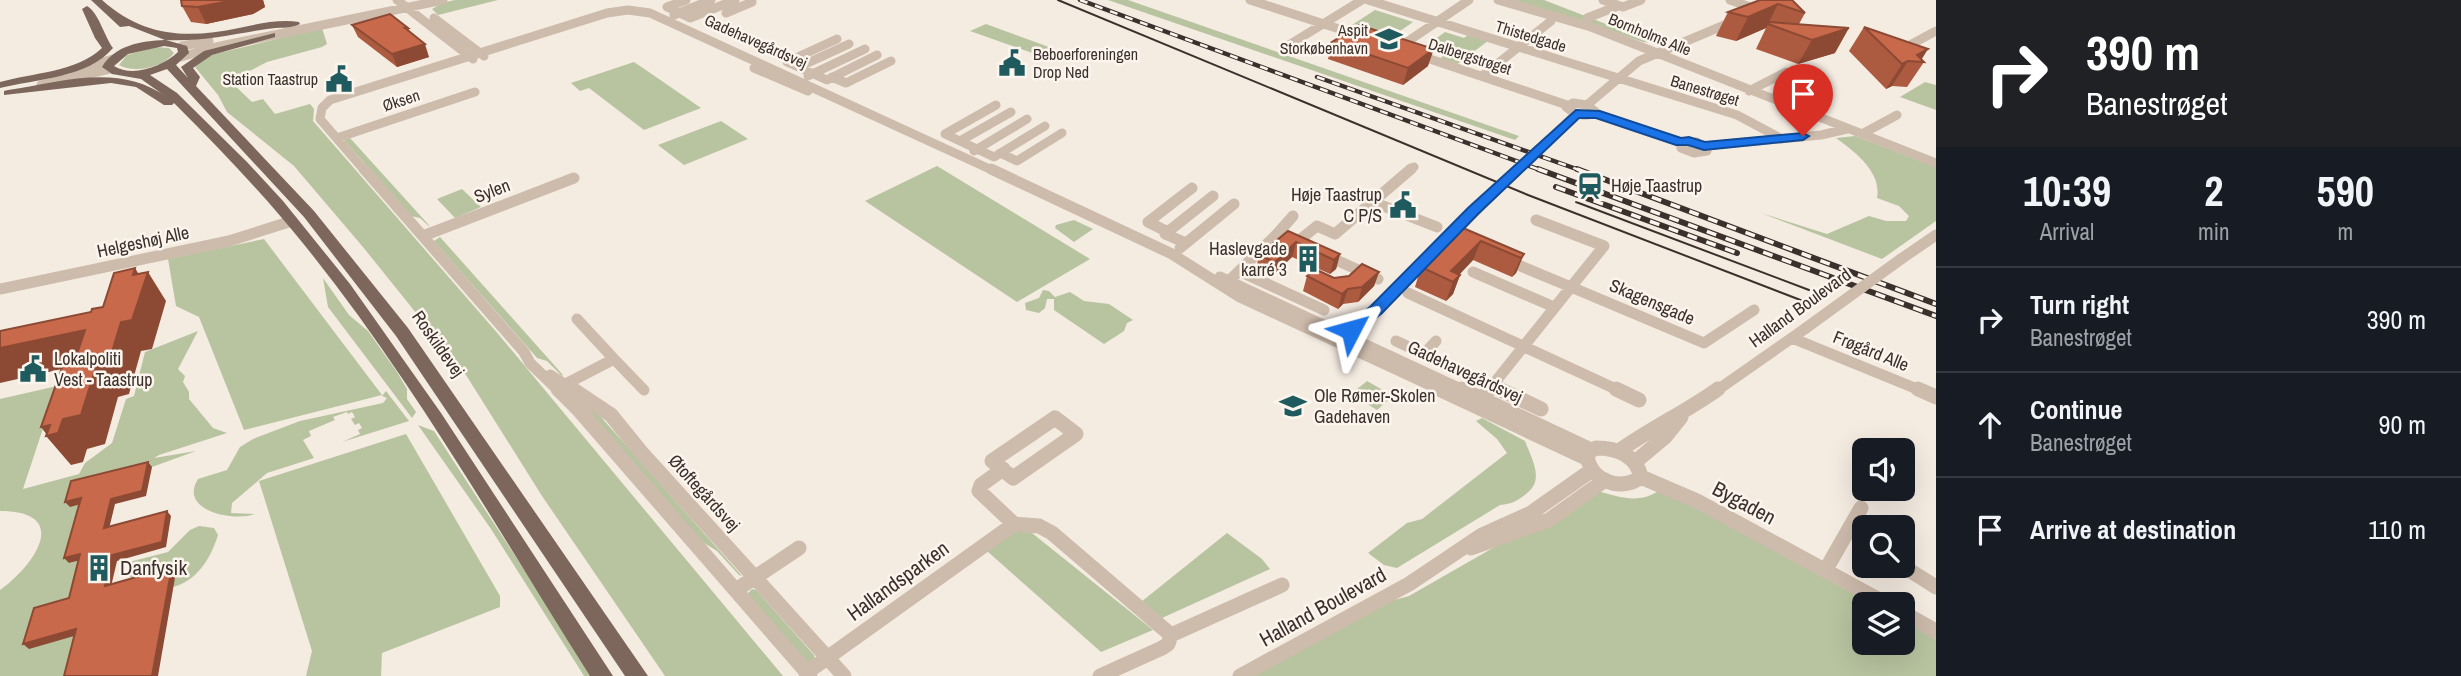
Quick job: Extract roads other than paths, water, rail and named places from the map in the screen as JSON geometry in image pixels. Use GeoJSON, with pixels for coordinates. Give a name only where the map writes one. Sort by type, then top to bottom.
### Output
{"type":"FeatureCollection","features":[{"type":"Feature","properties":{"kind":"main road"},"geometry":{"type":"LineString","coordinates":[[87,3],[116,18],[139,38],[181,52],[169,64],[135,73],[119,73],[111,64],[125,52],[155,44]]}},
{"type":"Feature","properties":{"kind":"main road"},"geometry":{"type":"LineString","coordinates":[[87,3],[125,52]]}},
{"type":"Feature","properties":{"kind":"main road"},"geometry":{"type":"LineString","coordinates":[[2,90],[81,64],[105,52],[108,48],[100,38],[87,3]]}},
{"type":"Feature","properties":{"kind":"main road"},"geometry":{"type":"LineString","coordinates":[[116,18],[127,20],[152,34],[166,37],[217,36],[284,23],[295,24]]}},
{"type":"Feature","properties":{"kind":"main road"},"geometry":{"type":"LineString","coordinates":[[190,86],[194,77],[187,66],[200,56],[271,35]]}},
{"type":"Feature","properties":{"kind":"main road","name":"Roskildevej"},"geometry":{"type":"LineString","coordinates":[[169,64],[309,214],[402,332],[637,676]]}},
{"type":"Feature","properties":{"kind":"main road"},"geometry":{"type":"LineString","coordinates":[[135,73],[156,81],[226,148],[292,220],[338,278],[406,372],[601,676]]}},
{"type":"Feature","properties":{"kind":"main road"},"geometry":{"type":"LineString","coordinates":[[2,90],[74,82],[130,82],[144,86],[172,106],[189,112]]}},
{"type":"Feature","properties":{"kind":"street"},"geometry":{"type":"LineString","coordinates":[[181,52],[295,24],[408,2],[443,0]]}},
{"type":"Feature","properties":{"kind":"street"},"geometry":{"type":"LineString","coordinates":[[659,21],[673,6],[686,0]]}},
{"type":"Feature","properties":{"kind":"street"},"geometry":{"type":"LineString","coordinates":[[673,6],[711,0]]}},
{"type":"Feature","properties":{"kind":"street"},"geometry":{"type":"LineString","coordinates":[[673,6],[690,18],[735,0]]}},
{"type":"Feature","properties":{"kind":"street"},"geometry":{"type":"LineString","coordinates":[[1253,0],[1373,40]]}},
{"type":"Feature","properties":{"kind":"street"},"geometry":{"type":"LineString","coordinates":[[1284,48],[1362,0]]}},
{"type":"Feature","properties":{"kind":"street"},"geometry":{"type":"LineString","coordinates":[[1368,0],[1437,22]]}},
{"type":"Feature","properties":{"kind":"street"},"geometry":{"type":"LineString","coordinates":[[1398,48],[1468,0]]}},
{"type":"Feature","properties":{"kind":"street","name":"Bornholms Alle"},"geometry":{"type":"LineString","coordinates":[[1498,0],[1591,27],[1935,163]]}},
{"type":"Feature","properties":{"kind":"street"},"geometry":{"type":"LineString","coordinates":[[1603,0],[1623,7],[1641,0]]}},
{"type":"Feature","properties":{"kind":"street"},"geometry":{"type":"LineString","coordinates":[[1730,0],[1759,10]]}},
{"type":"Feature","properties":{"kind":"street"},"geometry":{"type":"LineString","coordinates":[[181,52],[271,35],[408,2]]}},
{"type":"Feature","properties":{"kind":"street"},"geometry":{"type":"LineString","coordinates":[[408,2],[477,56]]}},
{"type":"Feature","properties":{"kind":"street"},"geometry":{"type":"LineString","coordinates":[[700,14],[711,19],[752,2]]}},
{"type":"Feature","properties":{"kind":"street"},"geometry":{"type":"LineString","coordinates":[[1587,105],[1639,61],[1771,5]]}},
{"type":"Feature","properties":{"kind":"street"},"geometry":{"type":"LineString","coordinates":[[1587,18],[1618,6]]}},
{"type":"Feature","properties":{"kind":"street","name":"Gadehavegårdsvej"},"geometry":{"type":"LineString","coordinates":[[477,56],[616,16],[636,15],[659,21],[800,80],[1172,254],[1589,459]]}},
{"type":"Feature","properties":{"kind":"street","name":"Gadehavegårdsvej"},"geometry":{"type":"LineString","coordinates":[[659,21],[789,85],[864,111]]}},
{"type":"Feature","properties":{"kind":"street"},"geometry":{"type":"LineString","coordinates":[[1482,76],[1551,21]]}},
{"type":"Feature","properties":{"kind":"street","name":"Thistedgade"},"geometry":{"type":"LineString","coordinates":[[1437,22],[1616,78]]}},
{"type":"Feature","properties":{"kind":"street"},"geometry":{"type":"LineString","coordinates":[[1896,52],[1936,31]]}},
{"type":"Feature","properties":{"kind":"street"},"geometry":{"type":"LineString","coordinates":[[837,39],[787,62],[827,80],[877,55]]}},
{"type":"Feature","properties":{"kind":"street"},"geometry":{"type":"LineString","coordinates":[[799,67],[849,44]]}},
{"type":"Feature","properties":{"kind":"street","name":"Dalbergstrøget"},"geometry":{"type":"LineString","coordinates":[[1385,44],[1567,105]]}},
{"type":"Feature","properties":{"kind":"street"},"geometry":{"type":"LineString","coordinates":[[789,85],[865,49]]}},
{"type":"Feature","properties":{"kind":"street","name":"Øtoftegårdsvej"},"geometry":{"type":"LineString","coordinates":[[477,56],[408,79],[380,83],[342,95],[322,108],[320,119],[524,352],[530,363],[559,387],[808,675]]}},
{"type":"Feature","properties":{"kind":"street"},"geometry":{"type":"LineString","coordinates":[[832,77],[846,83],[891,61]]}},
{"type":"Feature","properties":{"kind":"street"},"geometry":{"type":"LineString","coordinates":[[2,90],[111,64]]}},
{"type":"Feature","properties":{"kind":"street"},"geometry":{"type":"LineString","coordinates":[[1749,91],[1786,72]]}},
{"type":"Feature","properties":{"kind":"street","name":"Banestrøget"},"geometry":{"type":"LineString","coordinates":[[1616,78],[1737,115],[1782,139]]}},
{"type":"Feature","properties":{"kind":"street","name":"Øksen"},"geometry":{"type":"LineString","coordinates":[[337,138],[474,92]]}},
{"type":"Feature","properties":{"kind":"street"},"geometry":{"type":"LineString","coordinates":[[996,105],[945,134],[994,157],[1045,126]]}},
{"type":"Feature","properties":{"kind":"street"},"geometry":{"type":"LineString","coordinates":[[1595,114],[1595,109],[1587,105],[1567,105],[1569,111],[1576,114],[1595,114],[1680,142],[1681,148],[1695,153],[1706,152],[1704,146],[1782,139],[1847,129]]}},
{"type":"Feature","properties":{"kind":"street"},"geometry":{"type":"LineString","coordinates":[[960,141],[1011,112]]}},
{"type":"Feature","properties":{"kind":"street"},"geometry":{"type":"LineString","coordinates":[[1343,339],[1384,303],[1576,114]]}},
{"type":"Feature","properties":{"kind":"street"},"geometry":{"type":"LineString","coordinates":[[1862,135],[1897,115]]}},
{"type":"Feature","properties":{"kind":"street"},"geometry":{"type":"LineString","coordinates":[[963,157],[1027,119]]}},
{"type":"Feature","properties":{"kind":"street"},"geometry":{"type":"LineString","coordinates":[[1000,153],[1017,161],[1062,133]]}},
{"type":"Feature","properties":{"kind":"street"},"geometry":{"type":"LineString","coordinates":[[1297,242],[1317,226],[1335,234],[1414,167]]}},
{"type":"Feature","properties":{"kind":"street","name":"Sylen"},"geometry":{"type":"LineString","coordinates":[[423,236],[574,178]]}},
{"type":"Feature","properties":{"kind":"street"},"geometry":{"type":"LineString","coordinates":[[1168,232],[1148,222],[1192,188]]}},
{"type":"Feature","properties":{"kind":"street"},"geometry":{"type":"LineString","coordinates":[[1186,243],[1165,234],[1213,196]]}},
{"type":"Feature","properties":{"kind":"street"},"geometry":{"type":"LineString","coordinates":[[1373,202],[1437,228]]}},
{"type":"Feature","properties":{"kind":"street"},"geometry":{"type":"LineString","coordinates":[[1172,254],[1234,204]]}},
{"type":"Feature","properties":{"kind":"street"},"geometry":{"type":"LineString","coordinates":[[1229,281],[1293,216]]}},
{"type":"Feature","properties":{"kind":"street","name":"Helgeshøj Alle"},"geometry":{"type":"LineString","coordinates":[[0,289],[188,251],[229,241],[292,220]]}},
{"type":"Feature","properties":{"kind":"street","name":"Skagensgade"},"geometry":{"type":"LineString","coordinates":[[1479,403],[1604,246],[1536,220]]}},
{"type":"Feature","properties":{"kind":"street"},"geometry":{"type":"LineString","coordinates":[[1278,233],[1378,279]]}},
{"type":"Feature","properties":{"kind":"street","name":"Halland Boulevard"},"geometry":{"type":"LineString","coordinates":[[1619,451],[1649,430],[1686,412],[1707,398],[1936,235]]}},
{"type":"Feature","properties":{"kind":"street","name":"Gadehavegårdsvej"},"geometry":{"type":"LineString","coordinates":[[1172,254],[1240,297],[1343,339]]}},
{"type":"Feature","properties":{"kind":"street","name":"Skagensgade"},"geometry":{"type":"LineString","coordinates":[[1500,257],[1704,343],[1754,310]]}},
{"type":"Feature","properties":{"kind":"street"},"geometry":{"type":"LineString","coordinates":[[1239,271],[1324,310]]}},
{"type":"Feature","properties":{"kind":"street"},"geometry":{"type":"LineString","coordinates":[[1473,272],[1554,307]]}},
{"type":"Feature","properties":{"kind":"street"},"geometry":{"type":"LineString","coordinates":[[1408,293],[1639,400]]}},
{"type":"Feature","properties":{"kind":"street"},"geometry":{"type":"LineString","coordinates":[[577,319],[644,390]]}},
{"type":"Feature","properties":{"kind":"street","name":"Frøgård Alle"},"geometry":{"type":"LineString","coordinates":[[1793,338],[1936,397]]}},
{"type":"Feature","properties":{"kind":"street"},"geometry":{"type":"LineString","coordinates":[[1396,341],[1541,409]]}},
{"type":"Feature","properties":{"kind":"street"},"geometry":{"type":"LineString","coordinates":[[1424,354],[1436,341]]}},
{"type":"Feature","properties":{"kind":"street"},"geometry":{"type":"LineString","coordinates":[[559,387],[614,359]]}},
{"type":"Feature","properties":{"kind":"street","name":"Øtoftegårdsvej"},"geometry":{"type":"LineString","coordinates":[[559,387],[611,415],[641,452],[844,676]]}},
{"type":"Feature","properties":{"kind":"street","name":"Halland Boulevard"},"geometry":{"type":"LineString","coordinates":[[1635,461],[1665,438],[1686,412]]}},
{"type":"Feature","properties":{"kind":"street"},"geometry":{"type":"LineString","coordinates":[[1055,418],[1076,433],[1013,478],[1003,470],[992,461],[1055,418]]}},
{"type":"Feature","properties":{"kind":"street"},"geometry":{"type":"LineString","coordinates":[[1603,447],[1619,451],[1635,461],[1640,469],[1641,477],[1628,485],[1605,480],[1589,459],[1603,447]]}},
{"type":"Feature","properties":{"kind":"street","name":"Halland Boulevard"},"geometry":{"type":"LineString","coordinates":[[1240,676],[1389,596],[1460,552],[1482,535],[1531,513],[1589,459]]}},
{"type":"Feature","properties":{"kind":"street"},"geometry":{"type":"LineString","coordinates":[[1003,470],[981,485],[979,491],[1014,524],[1039,526],[1052,533],[1171,635]]}},
{"type":"Feature","properties":{"kind":"street","name":"Bygaden"},"geometry":{"type":"LineString","coordinates":[[1641,477],[1699,502],[1865,592]]}},
{"type":"Feature","properties":{"kind":"street","name":"Halland Boulevard"},"geometry":{"type":"LineString","coordinates":[[1460,552],[1549,520],[1605,480]]}},
{"type":"Feature","properties":{"kind":"street"},"geometry":{"type":"LineString","coordinates":[[1825,570],[1861,508]]}},
{"type":"Feature","properties":{"kind":"street","name":"Hallandsparken"},"geometry":{"type":"LineString","coordinates":[[808,675],[1014,524]]}},
{"type":"Feature","properties":{"kind":"street"},"geometry":{"type":"LineString","coordinates":[[736,590],[799,548]]}},
{"type":"Feature","properties":{"kind":"street"},"geometry":{"type":"LineString","coordinates":[[1915,574],[1936,587]]}},
{"type":"Feature","properties":{"kind":"street"},"geometry":{"type":"LineString","coordinates":[[1100,676],[1162,648],[1168,644],[1171,635],[1282,585]]}},
{"type":"Feature","properties":{"kind":"street"},"geometry":{"type":"LineString","coordinates":[[1915,618],[1934,627]]}},
{"type":"Feature","properties":{"kind":"tram line"},"geometry":{"type":"LineString","coordinates":[[1058,0],[1528,195],[1803,301]]}},
{"type":"Feature","properties":{"kind":"tram line"},"geometry":{"type":"LineString","coordinates":[[1576,202],[1809,290]]}},
{"type":"Feature","properties":{"kind":"railway"},"geometry":{"type":"LineString","coordinates":[[1080,0],[1543,171]]}},
{"type":"Feature","properties":{"kind":"railway"},"geometry":{"type":"LineString","coordinates":[[1317,77],[1582,171]]}},
{"type":"Feature","properties":{"kind":"railway"},"geometry":{"type":"LineString","coordinates":[[1538,169],[1936,316]]}},
{"type":"Feature","properties":{"kind":"railway"},"geometry":{"type":"LineString","coordinates":[[1577,169],[1936,304]]}},
{"type":"Feature","properties":{"kind":"railway"},"geometry":{"type":"LineString","coordinates":[[1556,187],[1737,253]]}},
{"type":"Feature","properties":{"kind":"place","name":"Aspit Storkøbenhavn"},"geometry":{"type":"Point","coordinates":[1389,39]}},
{"type":"Feature","properties":{"kind":"place","name":"Beboerforeningen Drop Ned"},"geometry":{"type":"Point","coordinates":[1012,63]}},
{"type":"Feature","properties":{"kind":"place","name":"Station Taastrup"},"geometry":{"type":"Point","coordinates":[339,79]}},
{"type":"Feature","properties":{"kind":"place","name":"Høje Taastrup"},"geometry":{"type":"Point","coordinates":[1590,186]}},
{"type":"Feature","properties":{"kind":"place","name":"Høje Taastrup C P/S"},"geometry":{"type":"Point","coordinates":[1403,205]}},
{"type":"Feature","properties":{"kind":"place","name":"Haslevgade karré 3"},"geometry":{"type":"Point","coordinates":[1308,259]}},
{"type":"Feature","properties":{"kind":"place","name":"Lokalpoliti Vest - Taastrup"},"geometry":{"type":"Point","coordinates":[33,369]}},
{"type":"Feature","properties":{"kind":"place","name":"Ole Rømer-Skolen Gadehaven"},"geometry":{"type":"Point","coordinates":[1293,406]}},
{"type":"Feature","properties":{"kind":"place","name":"Danfysik"},"geometry":{"type":"Point","coordinates":[99,568]}}]}
